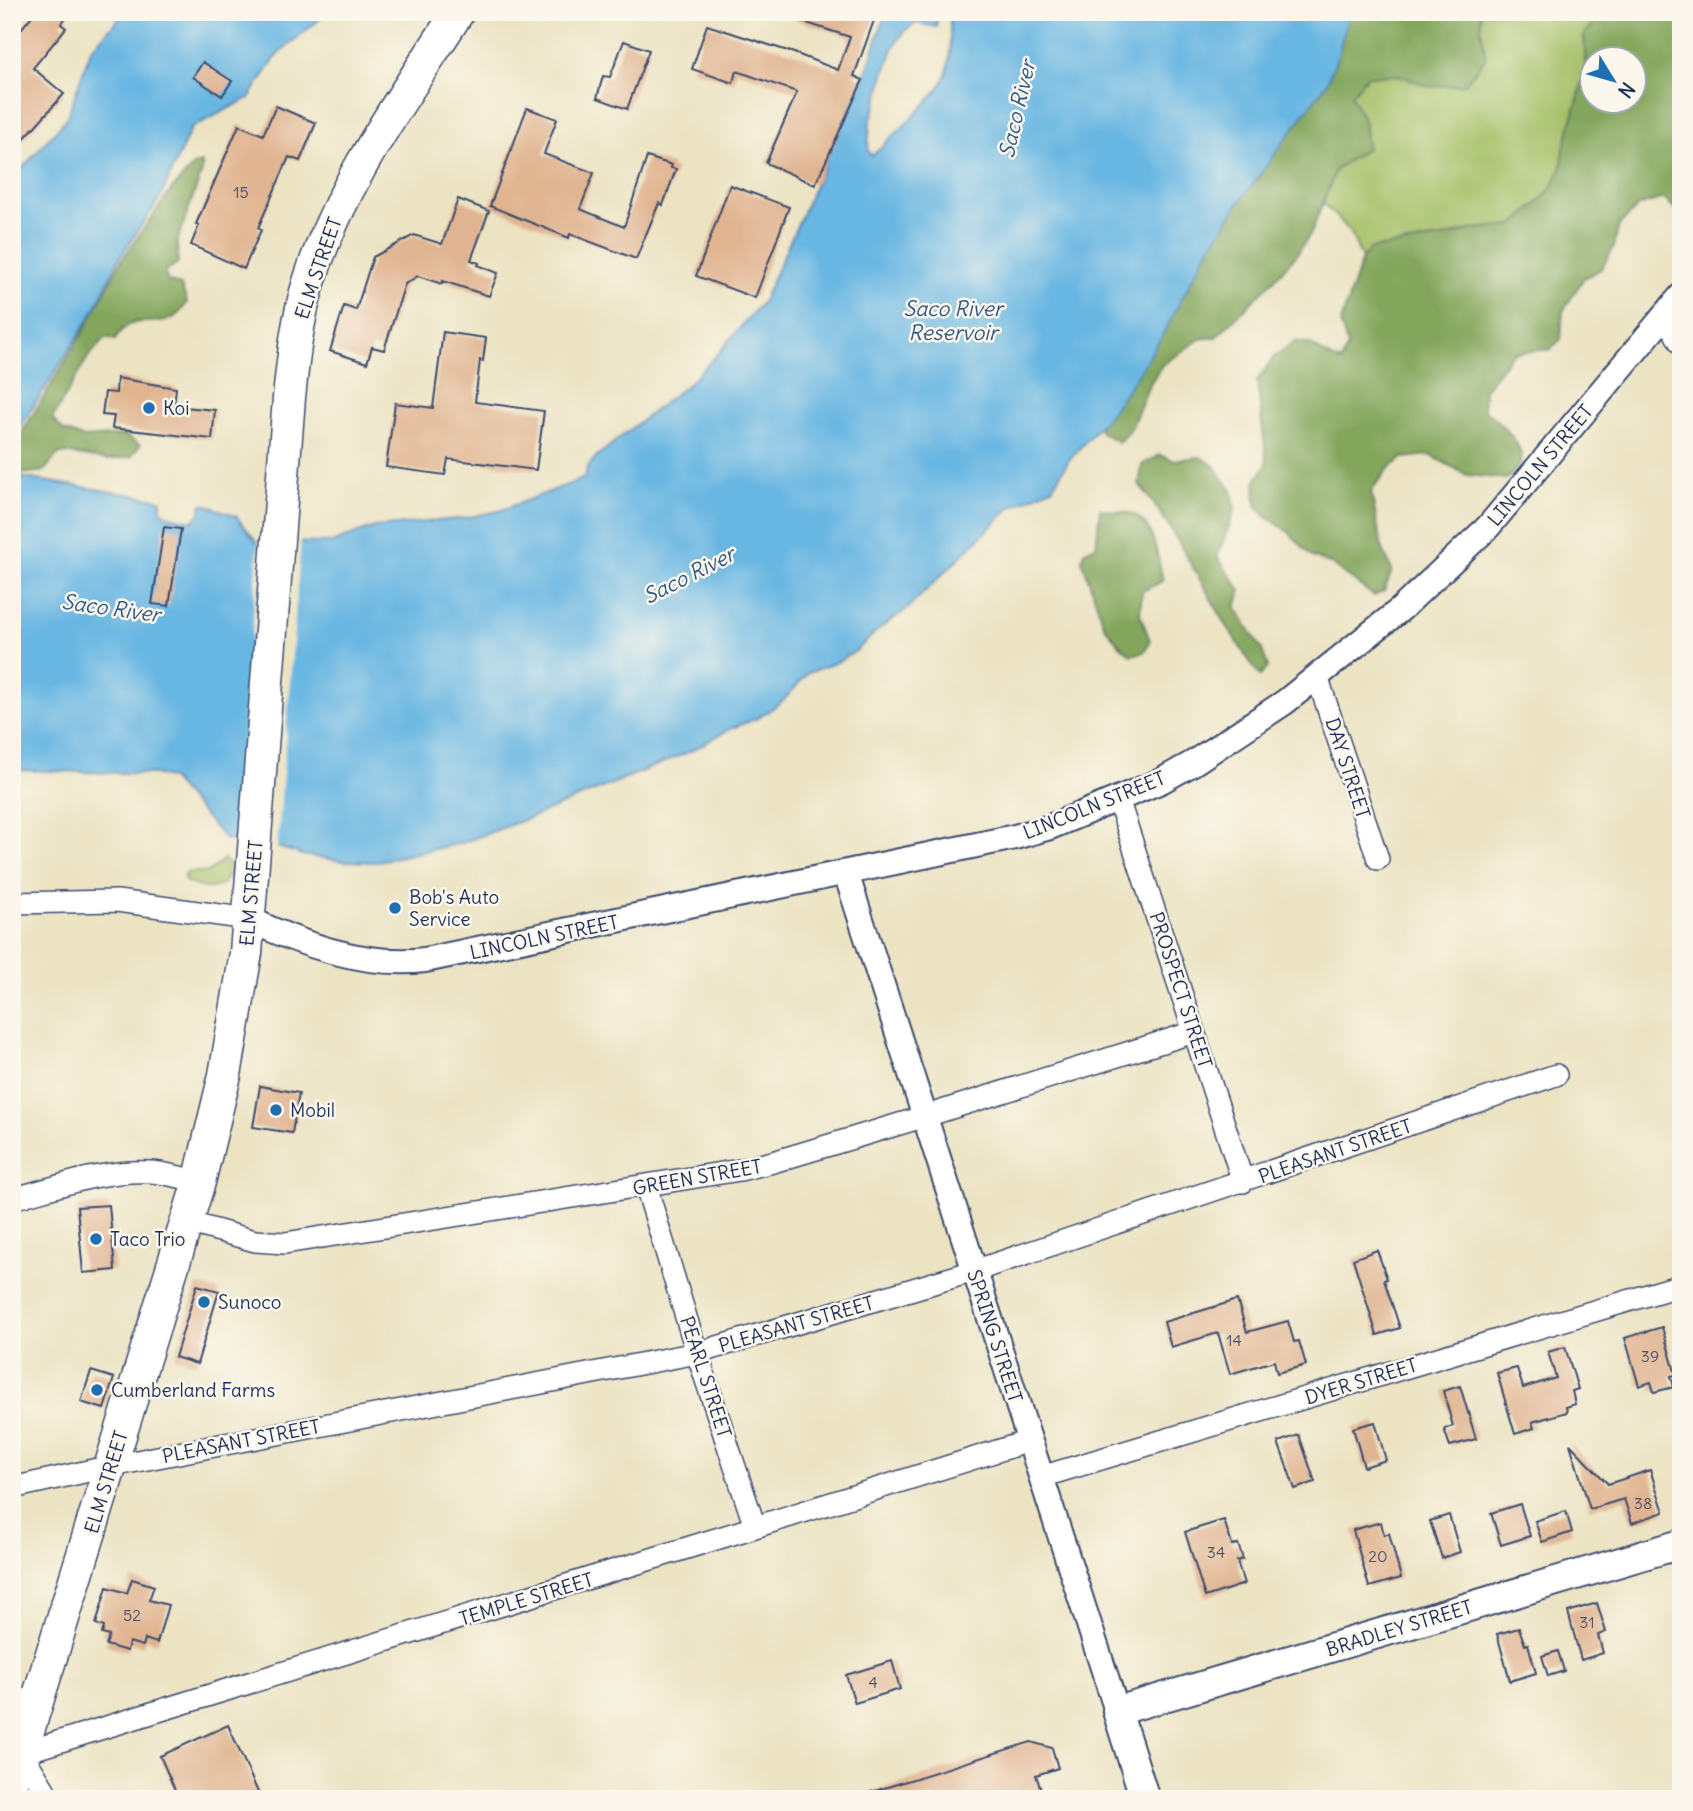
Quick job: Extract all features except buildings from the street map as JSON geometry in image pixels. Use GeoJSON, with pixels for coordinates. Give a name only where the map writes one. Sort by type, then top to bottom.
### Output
{"type":"FeatureCollection","features":[{"type":"Feature","properties":{"kind":"main road","name":"ELM STREET"},"geometry":{"type":"LineString","coordinates":[[15,1762],[187,1222],[225,1075],[249,919],[295,340],[308,283],[340,205],[375,143],[458,12]]}},
{"type":"Feature","properties":{"kind":"main road","name":"BRADLEY STREET"},"geometry":{"type":"LineString","coordinates":[[1118,1711],[1681,1544]]}},
{"type":"Feature","properties":{"kind":"main road","name":"SPRING STREET"},"geometry":{"type":"LineString","coordinates":[[1118,1711],[1145,1799]]}},
{"type":"Feature","properties":{"kind":"street","name":"LINCOLN STREET"},"geometry":{"type":"LineString","coordinates":[[249,919],[280,934],[358,957],[388,962],[412,961],[464,953],[1027,833],[1050,827],[1161,781],[1230,741],[1317,676],[1401,609],[1475,541],[1681,296]]}},
{"type":"Feature","properties":{"kind":"street"},"geometry":{"type":"LineString","coordinates":[[1663,317],[1681,344]]}},
{"type":"Feature","properties":{"kind":"street","name":"DAY STREET"},"geometry":{"type":"LineString","coordinates":[[1317,676],[1378,859]]}},
{"type":"Feature","properties":{"kind":"street","name":"PROSPECT STREET"},"geometry":{"type":"LineString","coordinates":[[1118,799],[1243,1182]]}},
{"type":"Feature","properties":{"kind":"street","name":"SPRING STREET"},"geometry":{"type":"LineString","coordinates":[[846,873],[1118,1711]]}},
{"type":"Feature","properties":{"kind":"street"},"geometry":{"type":"LineString","coordinates":[[12,903],[117,901],[249,919]]}},
{"type":"Feature","properties":{"kind":"street","name":"GREEN STREET"},"geometry":{"type":"LineString","coordinates":[[187,1222],[245,1239],[285,1243],[756,1167],[1194,1032]]}},
{"type":"Feature","properties":{"kind":"street","name":"PLEASANT STREET"},"geometry":{"type":"LineString","coordinates":[[12,1488],[111,1466],[697,1353],[974,1271],[1556,1075]]}},
{"type":"Feature","properties":{"kind":"street"},"geometry":{"type":"LineString","coordinates":[[12,1199],[127,1172],[154,1172],[199,1182]]}},
{"type":"Feature","properties":{"kind":"street","name":"PEARL STREET"},"geometry":{"type":"LineString","coordinates":[[646,1186],[697,1353],[755,1527]]}},
{"type":"Feature","properties":{"kind":"street","name":"DYER STREET"},"geometry":{"type":"LineString","coordinates":[[1041,1477],[1681,1285]]}},
{"type":"Feature","properties":{"kind":"street","name":"TEMPLE STREET"},"geometry":{"type":"LineString","coordinates":[[15,1762],[1029,1441]]}},
{"type":"Feature","properties":{"kind":"street"},"geometry":{"type":"LineString","coordinates":[[15,1762],[50,1799]]}},
{"type":"Feature","properties":{"kind":"green space"},"geometry":{"type":"Polygon","coordinates":[[[1320,12],[1481,12],[1486,57],[1465,84],[1431,87],[1399,75],[1367,76],[1351,95],[1364,121],[1367,148],[1336,169],[1312,231],[1297,254],[1216,337],[1200,339],[1162,365],[1149,385],[1132,426],[1119,442],[1101,432],[1092,408],[1320,12]]]}},
{"type":"Feature","properties":{"kind":"green space"},"geometry":{"type":"Polygon","coordinates":[[[1481,12],[1605,12],[1584,34],[1585,46],[1578,46],[1578,99],[1561,170],[1549,191],[1513,225],[1474,229],[1441,238],[1370,249],[1362,259],[1350,231],[1323,203],[1336,169],[1367,148],[1364,121],[1351,95],[1367,75],[1399,75],[1431,87],[1486,57],[1481,12]]]}},
{"type":"Feature","properties":{"kind":"green space"},"geometry":{"type":"Polygon","coordinates":[[[1605,12],[1681,12],[1681,147],[1674,158],[1681,166],[1681,214],[1663,198],[1639,206],[1619,225],[1614,247],[1601,269],[1584,278],[1563,311],[1561,339],[1551,349],[1513,353],[1484,390],[1484,409],[1510,434],[1519,450],[1519,465],[1507,479],[1467,475],[1430,455],[1403,458],[1387,470],[1371,491],[1381,544],[1392,571],[1384,591],[1374,596],[1331,564],[1312,557],[1290,533],[1267,517],[1256,505],[1255,482],[1267,464],[1257,381],[1273,358],[1295,341],[1309,344],[1341,362],[1348,346],[1340,324],[1362,259],[1370,249],[1441,238],[1474,229],[1513,225],[1535,206],[1549,191],[1561,170],[1578,99],[1578,116],[1648,116],[1648,46],[1585,46],[1584,34],[1605,12]]]}},
{"type":"Feature","properties":{"kind":"green space"},"geometry":{"type":"Polygon","coordinates":[[[202,163],[202,171],[177,242],[178,263],[164,272],[168,281],[181,286],[187,302],[178,314],[169,319],[132,324],[123,329],[115,340],[106,337],[88,357],[52,419],[64,431],[84,438],[124,435],[140,445],[131,457],[108,460],[65,453],[57,455],[44,471],[20,474],[12,472],[12,449],[81,336],[123,258],[172,189],[194,165],[202,163]]]}},
{"type":"Feature","properties":{"kind":"green space"},"geometry":{"type":"Polygon","coordinates":[[[1160,455],[1173,460],[1200,457],[1213,465],[1232,491],[1235,510],[1217,557],[1241,590],[1236,608],[1262,650],[1268,667],[1260,676],[1224,622],[1166,522],[1139,484],[1142,465],[1160,455]]]}},
{"type":"Feature","properties":{"kind":"green space"},"geometry":{"type":"Polygon","coordinates":[[[1100,509],[1129,513],[1137,517],[1144,523],[1154,541],[1163,581],[1142,591],[1140,614],[1150,641],[1144,652],[1131,655],[1104,625],[1082,560],[1085,551],[1096,546],[1100,509]]]}},
{"type":"Feature","properties":{"kind":"green space"},"geometry":{"type":"Polygon","coordinates":[[[224,859],[231,868],[219,886],[199,887],[185,881],[183,875],[190,872],[209,872],[224,859]]]}},
{"type":"Feature","properties":{"kind":"water"},"geometry":{"type":"Polygon","coordinates":[[[125,12],[328,12],[278,54],[249,98],[191,128],[160,198],[120,257],[93,313],[12,440],[12,180],[67,118],[91,49],[125,12]]]}},
{"type":"Feature","properties":{"kind":"water","name":"Saco River Reservoir"},"geometry":{"type":"Polygon","coordinates":[[[886,12],[937,12],[937,27],[916,23],[906,30],[894,46],[870,122],[868,150],[872,156],[923,107],[945,77],[950,54],[950,12],[1349,12],[1339,52],[1327,83],[1206,253],[1161,338],[1135,378],[1110,414],[1069,460],[1052,488],[1011,507],[907,609],[879,629],[856,651],[808,673],[784,700],[758,718],[732,728],[691,751],[462,843],[374,862],[302,855],[281,848],[225,839],[171,779],[155,774],[12,770],[12,476],[158,499],[161,501],[161,510],[168,516],[193,521],[204,504],[236,516],[257,542],[331,543],[375,527],[466,518],[502,510],[585,478],[587,468],[597,456],[688,384],[763,301],[867,70],[886,12]]]}},
{"type":"Feature","properties":{"kind":"pier"},"geometry":{"type":"Polygon","coordinates":[[[259,539],[301,539],[277,851],[236,845],[259,539]]]}},
{"type":"Feature","properties":{"kind":"place","name":"Koi"},"geometry":{"type":"Point","coordinates":[149,408]}},
{"type":"Feature","properties":{"kind":"place","name":"Bob's Auto Service"},"geometry":{"type":"Point","coordinates":[395,908]}},
{"type":"Feature","properties":{"kind":"place","name":"Mobil"},"geometry":{"type":"Point","coordinates":[276,1110]}},
{"type":"Feature","properties":{"kind":"place","name":"Taco Trio"},"geometry":{"type":"Point","coordinates":[96,1239]}},
{"type":"Feature","properties":{"kind":"place","name":"Sunoco"},"geometry":{"type":"Point","coordinates":[204,1302]}},
{"type":"Feature","properties":{"kind":"place","name":"Cumberland Farms"},"geometry":{"type":"Point","coordinates":[97,1390]}},
{"type":"Feature","properties":{"kind":"water label","name":"Saco River"},"geometry":{"type":"Point","coordinates":[1017,109]}},
{"type":"Feature","properties":{"kind":"water label","name":"Saco River"},"geometry":{"type":"Point","coordinates":[689,575]}},
{"type":"Feature","properties":{"kind":"water label","name":"Saco River"},"geometry":{"type":"Point","coordinates":[111,608]}}]}
